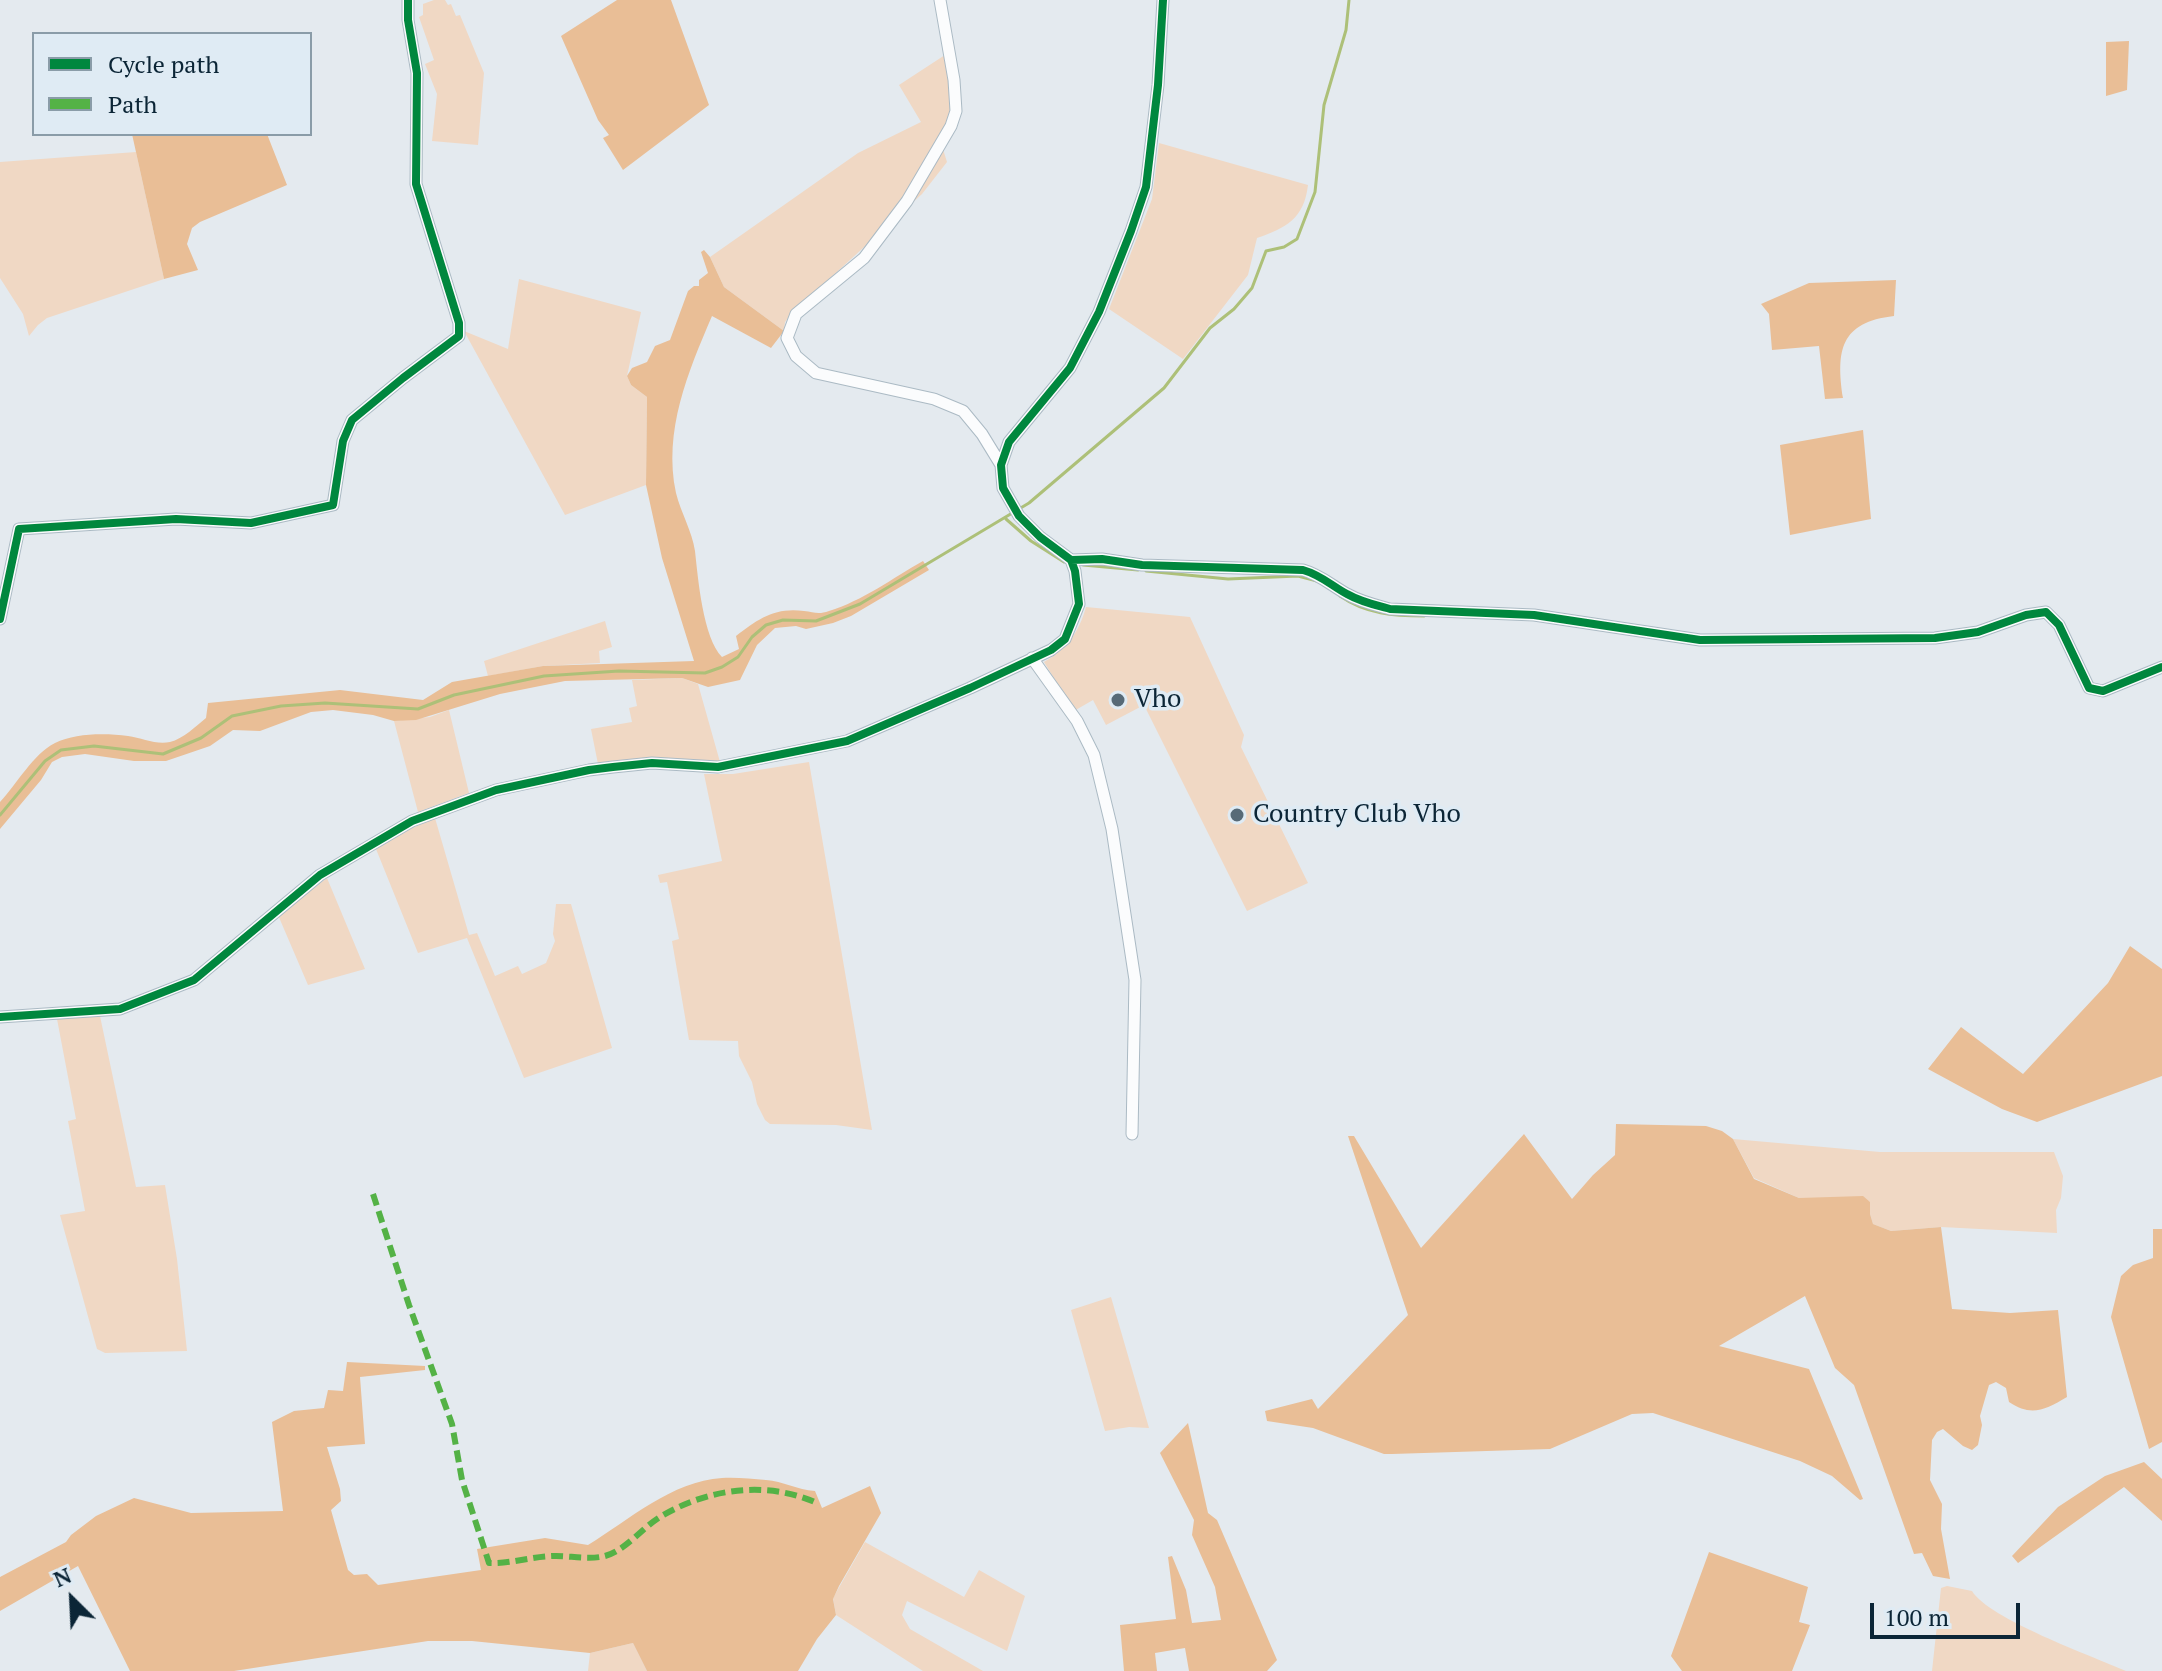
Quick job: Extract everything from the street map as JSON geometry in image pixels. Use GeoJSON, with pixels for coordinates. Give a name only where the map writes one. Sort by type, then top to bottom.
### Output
{"type":"FeatureCollection","features":[{"type":"Feature","properties":{"kind":"street"},"geometry":{"type":"LineString","coordinates":[[0,619],[19,529],[176,519],[251,523],[333,505],[343,441],[352,420],[459,336],[459,323],[416,184],[417,73],[408,20],[408,0]]}},
{"type":"Feature","properties":{"kind":"street"},"geometry":{"type":"LineString","coordinates":[[940,0],[954,80],[956,111],[951,126],[907,201],[864,258],[796,314],[787,338],[796,356],[816,373],[934,399],[963,411],[1001,465]]}},
{"type":"Feature","properties":{"kind":"street"},"geometry":{"type":"LineString","coordinates":[[0,1017],[120,1009],[194,980],[320,875],[412,821],[496,790],[601,768],[652,763],[718,767],[847,741],[1051,650],[1065,639],[1079,604],[1078,585],[1071,560],[1040,537],[1016,511],[1003,488],[1001,465],[1009,442],[1077,356],[1099,312],[1131,231],[1146,187],[1160,60],[1163,0]]}},
{"type":"Feature","properties":{"kind":"street"},"geometry":{"type":"LineString","coordinates":[[1071,560],[1303,570],[1318,574],[1346,594],[1367,604],[1390,609],[1534,615],[1700,640],[1935,638],[1978,632],[2026,615],[2046,612],[2059,625],[2089,688],[2103,691],[2162,667]]}},
{"type":"Feature","properties":{"kind":"street"},"geometry":{"type":"LineString","coordinates":[[1032,658],[1077,721],[1094,755],[1112,829],[1135,980],[1132,1134]]}},
{"type":"Feature","properties":{"kind":"shaded area"},"geometry":{"type":"Polygon","coordinates":[[[445,0],[448,5],[451,4],[456,16],[460,15],[484,73],[478,145],[432,141],[437,94],[425,64],[434,60],[419,17],[423,15],[423,4],[445,0]]]}},
{"type":"Feature","properties":{"kind":"shaded area"},"geometry":{"type":"Polygon","coordinates":[[[617,0],[671,0],[709,105],[623,170],[603,138],[609,135],[598,120],[561,36],[617,0]]]}},
{"type":"Feature","properties":{"kind":"shaded area"},"geometry":{"type":"Polygon","coordinates":[[[2129,41],[2127,90],[2106,96],[2106,42],[2129,41]]]}},
{"type":"Feature","properties":{"kind":"shaded area"},"geometry":{"type":"Polygon","coordinates":[[[948,53],[954,93],[950,124],[942,146],[947,162],[922,194],[791,314],[785,322],[784,331],[724,287],[710,257],[858,153],[921,122],[899,85],[948,53]]]}},
{"type":"Feature","properties":{"kind":"shaded area"},"geometry":{"type":"Polygon","coordinates":[[[132,136],[268,136],[287,185],[192,228],[187,244],[198,270],[164,279],[132,136]]]}},
{"type":"Feature","properties":{"kind":"shaded area"},"geometry":{"type":"Polygon","coordinates":[[[1159,143],[1308,185],[1298,214],[1285,226],[1257,238],[1248,275],[1183,359],[1109,309],[1152,199],[1159,143]]]}},
{"type":"Feature","properties":{"kind":"shaded area"},"geometry":{"type":"Polygon","coordinates":[[[136,152],[164,279],[47,318],[29,336],[23,314],[0,278],[0,162],[136,152]]]}},
{"type":"Feature","properties":{"kind":"shaded area"},"geometry":{"type":"Polygon","coordinates":[[[704,250],[724,287],[784,331],[771,348],[712,316],[694,359],[675,425],[673,470],[676,493],[694,544],[702,607],[710,636],[722,657],[739,649],[736,636],[767,616],[794,610],[825,612],[865,595],[923,561],[929,570],[851,616],[833,623],[806,629],[796,626],[775,628],[757,645],[740,680],[708,687],[682,678],[565,681],[500,694],[416,720],[394,721],[333,710],[311,712],[260,731],[233,730],[210,746],[166,761],[134,761],[85,754],[62,757],[52,762],[0,829],[0,802],[32,762],[55,743],[72,737],[100,734],[170,742],[206,718],[208,703],[340,690],[423,700],[452,682],[543,666],[694,661],[662,558],[646,485],[647,397],[631,385],[627,376],[632,368],[647,362],[655,346],[670,340],[688,291],[699,286],[699,280],[708,273],[701,252],[704,250]]]}},
{"type":"Feature","properties":{"kind":"shaded area"},"geometry":{"type":"Polygon","coordinates":[[[519,279],[641,312],[627,376],[631,385],[647,397],[646,485],[565,515],[464,331],[508,349],[519,279]]]}},
{"type":"Feature","properties":{"kind":"shaded area"},"geometry":{"type":"Polygon","coordinates":[[[1896,280],[1894,316],[1862,325],[1852,332],[1846,342],[1840,366],[1843,398],[1825,399],[1819,346],[1772,350],[1769,314],[1761,304],[1809,283],[1896,280]]]}},
{"type":"Feature","properties":{"kind":"shaded area"},"geometry":{"type":"Polygon","coordinates":[[[1863,430],[1871,519],[1790,535],[1780,445],[1863,430]]]}},
{"type":"Feature","properties":{"kind":"shaded area","name":"Country Club Vho"},"geometry":{"type":"Polygon","coordinates":[[[1086,607],[1190,617],[1244,735],[1241,747],[1308,883],[1247,911],[1144,705],[1106,725],[1093,700],[1074,711],[1044,662],[1071,639],[1086,607]]]}},
{"type":"Feature","properties":{"kind":"shaded area"},"geometry":{"type":"Polygon","coordinates":[[[605,621],[612,647],[599,651],[600,663],[543,666],[488,676],[484,661],[605,621]]]}},
{"type":"Feature","properties":{"kind":"shaded area"},"geometry":{"type":"Polygon","coordinates":[[[682,678],[698,684],[720,762],[646,759],[598,764],[591,729],[632,722],[629,708],[637,706],[632,680],[682,678]]]}},
{"type":"Feature","properties":{"kind":"shaded area"},"geometry":{"type":"Polygon","coordinates":[[[449,710],[469,793],[418,812],[394,721],[430,717],[449,710]]]}},
{"type":"Feature","properties":{"kind":"shaded area"},"geometry":{"type":"Polygon","coordinates":[[[809,762],[872,1130],[836,1125],[770,1124],[757,1104],[752,1082],[739,1056],[738,1041],[689,1040],[672,941],[679,939],[667,882],[660,883],[658,875],[722,861],[704,774],[733,774],[809,762]]]}},
{"type":"Feature","properties":{"kind":"shaded area"},"geometry":{"type":"Polygon","coordinates":[[[435,818],[469,935],[477,933],[495,976],[518,966],[522,974],[546,963],[555,941],[556,904],[571,904],[612,1048],[524,1078],[467,938],[418,953],[376,849],[435,818]]]}},
{"type":"Feature","properties":{"kind":"shaded area"},"geometry":{"type":"Polygon","coordinates":[[[327,878],[365,969],[308,985],[278,915],[327,878]]]}},
{"type":"Feature","properties":{"kind":"shaded area"},"geometry":{"type":"Polygon","coordinates":[[[2130,946],[2162,969],[2162,1076],[2037,1122],[2002,1109],[1928,1069],[1961,1027],[2023,1074],[2108,983],[2130,946]]]}},
{"type":"Feature","properties":{"kind":"shaded area"},"geometry":{"type":"Polygon","coordinates":[[[100,1016],[136,1187],[165,1185],[187,1351],[105,1353],[97,1349],[60,1215],[85,1211],[68,1121],[76,1119],[57,1019],[100,1016]]]}},
{"type":"Feature","properties":{"kind":"shaded area"},"geometry":{"type":"Polygon","coordinates":[[[1616,1124],[1706,1126],[1722,1131],[1733,1139],[1754,1179],[1799,1198],[1863,1196],[1870,1202],[1873,1224],[1891,1231],[1941,1227],[1952,1309],[2010,1313],[2058,1310],[2067,1397],[2038,1410],[2024,1409],[2009,1402],[2006,1388],[1996,1382],[1989,1385],[1980,1416],[1982,1425],[1978,1445],[1972,1450],[1963,1446],[1943,1429],[1932,1440],[1930,1480],[1942,1504],[1941,1529],[1950,1579],[1933,1576],[1922,1553],[1914,1554],[1854,1385],[1835,1368],[1805,1296],[1719,1346],[1809,1369],[1863,1499],[1860,1500],[1832,1476],[1800,1461],[1653,1413],[1632,1414],[1550,1449],[1392,1454],[1384,1454],[1313,1428],[1267,1421],[1265,1411],[1312,1399],[1318,1409],[1408,1315],[1348,1136],[1354,1136],[1421,1248],[1524,1134],[1572,1199],[1615,1155],[1616,1124]]]}},
{"type":"Feature","properties":{"kind":"shaded area"},"geometry":{"type":"Polygon","coordinates":[[[1733,1139],[1880,1152],[2054,1152],[2063,1176],[2061,1198],[2056,1210],[2057,1233],[1941,1227],[1891,1231],[1873,1224],[1870,1202],[1799,1198],[1754,1178],[1733,1139]]]}},
{"type":"Feature","properties":{"kind":"shaded area"},"geometry":{"type":"Polygon","coordinates":[[[2153,1229],[2162,1229],[2162,1442],[2149,1449],[2111,1317],[2121,1276],[2133,1265],[2153,1258],[2153,1229]]]}},
{"type":"Feature","properties":{"kind":"shaded area"},"geometry":{"type":"Polygon","coordinates":[[[1111,1297],[1149,1428],[1105,1431],[1071,1310],[1111,1297]]]}},
{"type":"Feature","properties":{"kind":"shaded area"},"geometry":{"type":"Polygon","coordinates":[[[347,1362],[425,1366],[425,1370],[360,1377],[365,1444],[327,1447],[341,1501],[331,1510],[348,1570],[354,1575],[367,1574],[378,1585],[481,1570],[477,1549],[545,1538],[588,1545],[668,1494],[686,1486],[722,1478],[772,1481],[815,1491],[822,1508],[870,1486],[881,1513],[833,1599],[836,1615],[798,1671],[647,1671],[633,1643],[590,1653],[472,1641],[428,1641],[234,1671],[130,1671],[78,1566],[0,1611],[0,1577],[66,1542],[96,1516],[134,1498],[191,1513],[283,1511],[272,1422],[294,1411],[324,1408],[328,1390],[343,1391],[347,1362]]]}},
{"type":"Feature","properties":{"kind":"shaded area"},"geometry":{"type":"Polygon","coordinates":[[[1188,1423],[1208,1513],[1217,1520],[1277,1660],[1267,1671],[1189,1671],[1185,1648],[1155,1653],[1157,1671],[1124,1671],[1120,1625],[1176,1619],[1168,1557],[1172,1556],[1186,1590],[1192,1623],[1221,1620],[1215,1587],[1192,1535],[1194,1520],[1160,1453],[1188,1423]]]}},
{"type":"Feature","properties":{"kind":"shaded area"},"geometry":{"type":"Polygon","coordinates":[[[2144,1462],[2162,1479],[2162,1521],[2124,1487],[2018,1563],[2012,1556],[2058,1507],[2105,1476],[2144,1462]]]}},
{"type":"Feature","properties":{"kind":"shaded area"},"geometry":{"type":"Polygon","coordinates":[[[865,1542],[964,1597],[979,1570],[1025,1596],[1007,1651],[907,1601],[902,1615],[910,1629],[983,1671],[923,1671],[836,1615],[833,1598],[865,1542]]]}},
{"type":"Feature","properties":{"kind":"shaded area"},"geometry":{"type":"Polygon","coordinates":[[[1709,1552],[1808,1587],[1799,1622],[1810,1625],[1792,1671],[1682,1671],[1671,1656],[1709,1552]]]}},
{"type":"Feature","properties":{"kind":"shaded area"},"geometry":{"type":"Polygon","coordinates":[[[1947,1586],[1972,1591],[1982,1602],[2019,1625],[2126,1671],[1932,1671],[1941,1588],[1947,1586]]]}},
{"type":"Feature","properties":{"kind":"shaded area"},"geometry":{"type":"Polygon","coordinates":[[[633,1643],[647,1671],[588,1671],[590,1653],[633,1643]]]}},
{"type":"Feature","properties":{"kind":"waterway"},"geometry":{"type":"LineString","coordinates":[[0,815],[45,761],[61,750],[94,746],[163,754],[201,738],[232,716],[281,706],[325,703],[418,709],[454,695],[544,676],[619,671],[705,673],[738,657],[752,637],[766,625],[783,620],[816,621],[860,604],[1029,503],[1164,388],[1210,328],[1234,309],[1252,288],[1266,251],[1284,247],[1297,239],[1315,192],[1324,105],[1346,30],[1349,0]]}},
{"type":"Feature","properties":{"kind":"waterway"},"geometry":{"type":"LineString","coordinates":[[1006,519],[1031,541],[1064,562]]}},
{"type":"Feature","properties":{"kind":"waterway"},"geometry":{"type":"LineString","coordinates":[[1083,565],[1138,570]]}},
{"type":"Feature","properties":{"kind":"waterway"},"geometry":{"type":"LineString","coordinates":[[1146,571],[1228,579],[1298,576],[1317,581]]}},
{"type":"Feature","properties":{"kind":"waterway"},"geometry":{"type":"LineString","coordinates":[[1340,596],[1380,613],[1424,616]]}},
{"type":"Feature","properties":{"kind":"marked path"},"geometry":{"type":"LineString","coordinates":[[373,1194],[452,1424],[462,1480],[489,1563],[547,1556],[605,1556],[620,1549],[660,1517],[698,1499],[718,1494],[759,1490],[799,1496],[819,1504]]}},
{"type":"Feature","properties":{"kind":"cycle path"},"geometry":{"type":"LineString","coordinates":[[0,619],[19,529],[176,519],[251,523],[333,505],[343,441],[352,420],[459,336],[459,323],[416,184],[417,73],[408,20],[408,0]]}},
{"type":"Feature","properties":{"kind":"cycle path"},"geometry":{"type":"LineString","coordinates":[[0,1017],[120,1009],[194,980],[320,875],[412,821],[496,790],[613,767],[652,763],[718,767],[847,741],[970,688],[1051,650],[1065,639],[1079,604],[1071,560],[1040,537],[1019,516],[1003,488],[1001,465],[1009,442],[1070,368],[1099,312],[1131,231],[1146,187],[1158,85],[1163,0]]}},
{"type":"Feature","properties":{"kind":"cycle path"},"geometry":{"type":"LineString","coordinates":[[1071,560],[1303,570],[1358,599],[1390,609],[1534,615],[1700,640],[1935,638],[1978,632],[2026,615],[2046,612],[2059,625],[2089,688],[2103,691],[2162,667]]}},
{"type":"Feature","properties":{"kind":"place","name":"Vho"},"geometry":{"type":"Point","coordinates":[1118,700]}},
{"type":"Feature","properties":{"kind":"place","name":"Country Club Vho"},"geometry":{"type":"Point","coordinates":[1237,815]}}]}
